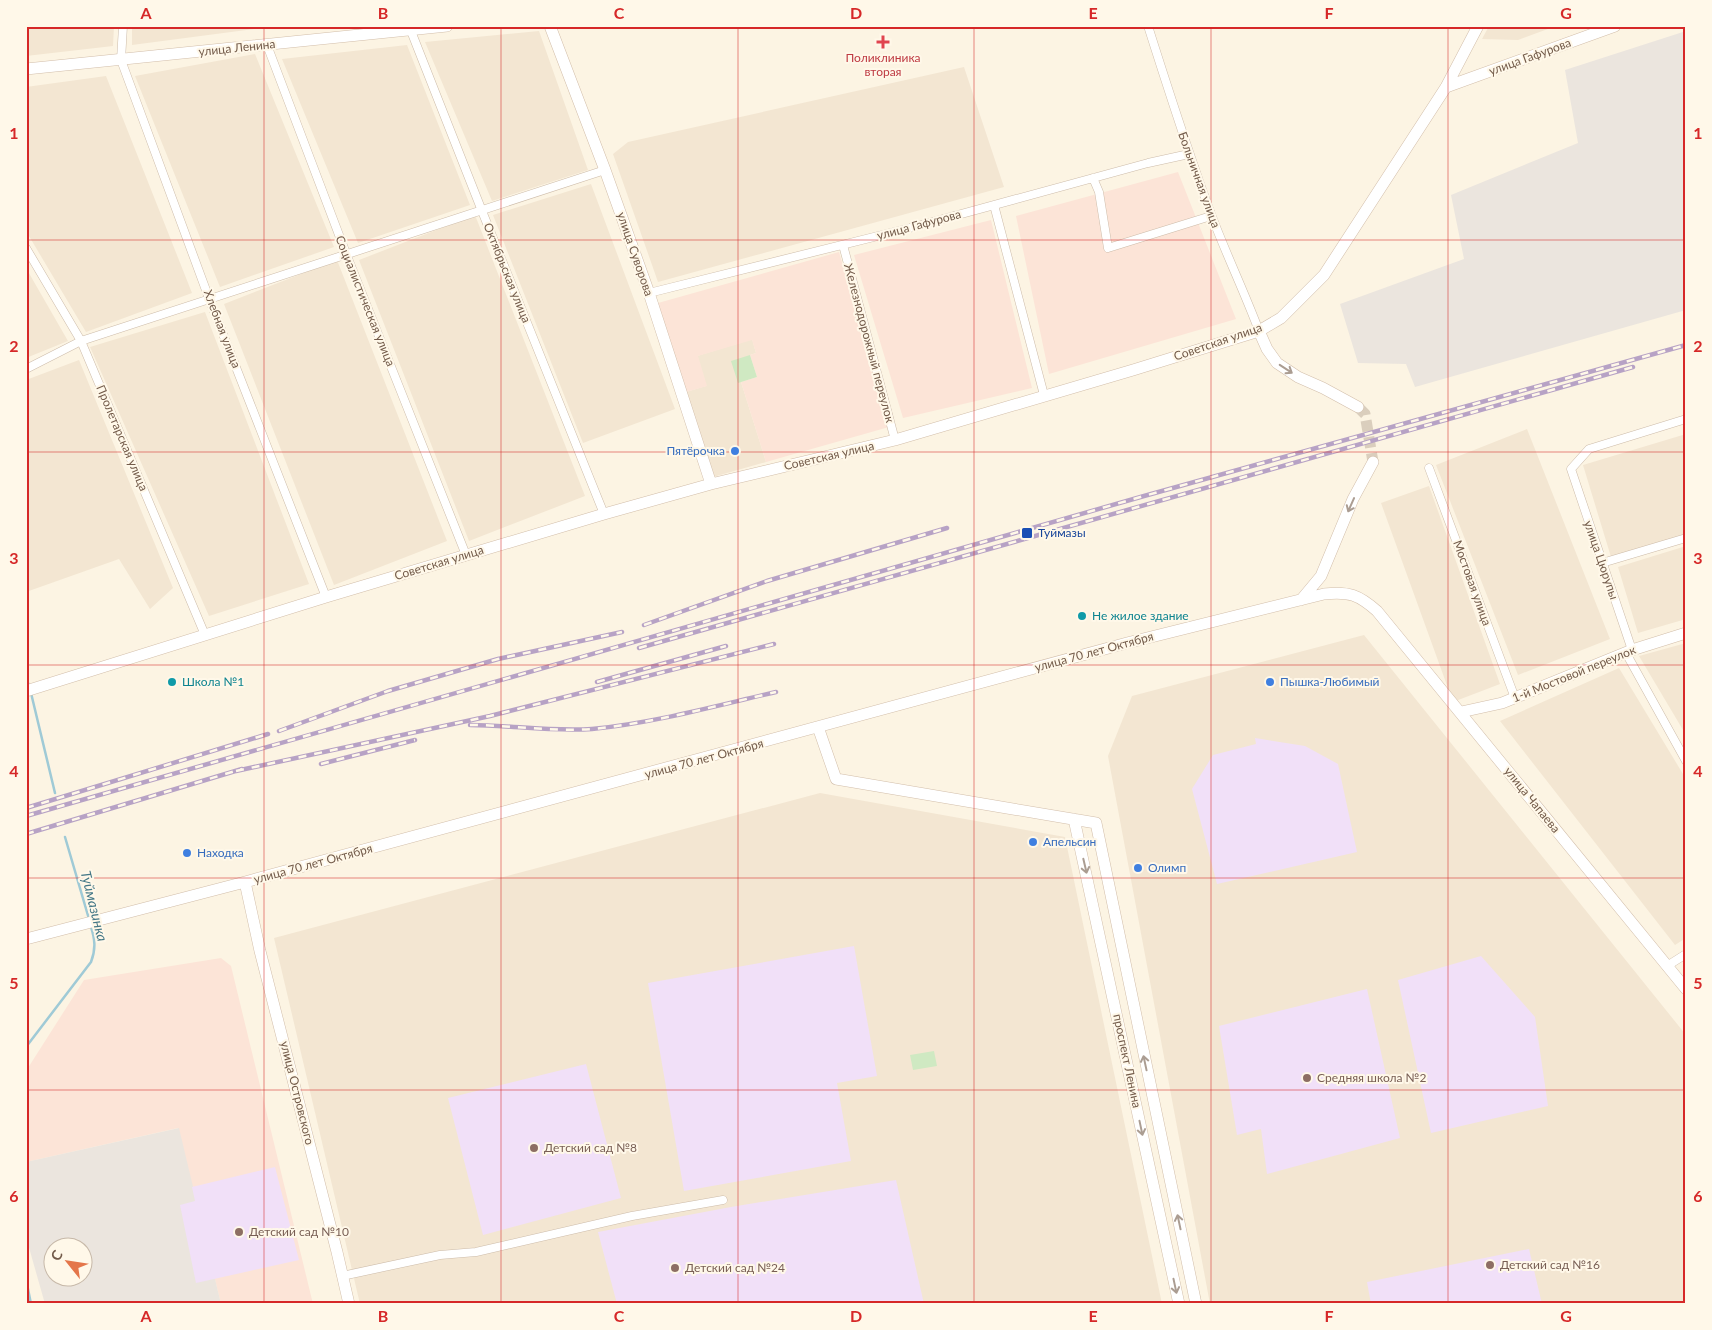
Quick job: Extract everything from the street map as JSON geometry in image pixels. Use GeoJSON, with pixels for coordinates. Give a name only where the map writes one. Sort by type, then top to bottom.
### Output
{"type":"FeatureCollection","features":[{"type":"Feature","properties":{"kind":"street"},"geometry":{"type":"LineString","coordinates":[[121,60],[123,26]]}},
{"type":"Feature","properties":{"kind":"street","name":"улица Ленина"},"geometry":{"type":"LineString","coordinates":[[26,69],[447,26]]}},
{"type":"Feature","properties":{"kind":"street","name":"улица Суворова"},"geometry":{"type":"LineString","coordinates":[[550,26],[605,170],[649,293],[711,484]]}},
{"type":"Feature","properties":{"kind":"street","name":"Больничная улица"},"geometry":{"type":"LineString","coordinates":[[1148,26],[1211,216],[1259,330]]}},
{"type":"Feature","properties":{"kind":"street","name":"Советская улица"},"geometry":{"type":"LineString","coordinates":[[31,690],[326,597],[604,514],[711,484],[895,440],[1133,370],[1259,330],[1281,318],[1324,275],[1446,87],[1478,26]]}},
{"type":"Feature","properties":{"kind":"street","name":"улица Гафурова"},"geometry":{"type":"LineString","coordinates":[[1446,87],[1615,26]]}},
{"type":"Feature","properties":{"kind":"street","name":"Октябрьская улица"},"geometry":{"type":"LineString","coordinates":[[411,30],[604,514]]}},
{"type":"Feature","properties":{"kind":"street","name":"Социалистическая улица"},"geometry":{"type":"LineString","coordinates":[[266,45],[347,256],[466,555]]}},
{"type":"Feature","properties":{"kind":"street","name":"Хлебная улица"},"geometry":{"type":"LineString","coordinates":[[121,60],[210,300],[326,597]]}},
{"type":"Feature","properties":{"kind":"street","name":"улица Гафурова"},"geometry":{"type":"LineString","coordinates":[[649,293],[843,245],[1148,162],[1189,154]]}},
{"type":"Feature","properties":{"kind":"street"},"geometry":{"type":"LineString","coordinates":[[26,369],[82,342],[605,170]]}},
{"type":"Feature","properties":{"kind":"street"},"geometry":{"type":"LineString","coordinates":[[1094,178],[1099,192],[1108,248],[1211,216]]}},
{"type":"Feature","properties":{"kind":"street"},"geometry":{"type":"LineString","coordinates":[[994,205],[1044,395]]}},
{"type":"Feature","properties":{"kind":"street","name":"Железнодорожный переулок"},"geometry":{"type":"LineString","coordinates":[[843,245],[895,440]]}},
{"type":"Feature","properties":{"kind":"street","name":"Пролетарская улица"},"geometry":{"type":"LineString","coordinates":[[26,248],[82,342],[205,635]]}},
{"type":"Feature","properties":{"kind":"street"},"geometry":{"type":"LineString","coordinates":[[1259,330],[1267,349],[1277,363],[1298,377],[1358,407]]}},
{"type":"Feature","properties":{"kind":"street","name":"улица Цюрупы"},"geometry":{"type":"LineString","coordinates":[[1686,419],[1589,449],[1571,469],[1629,652],[1686,761]]}},
{"type":"Feature","properties":{"kind":"street"},"geometry":{"type":"LineString","coordinates":[[1301,600],[1321,576],[1353,499],[1373,462]]}},
{"type":"Feature","properties":{"kind":"street","name":"Мостовая улица"},"geometry":{"type":"LineString","coordinates":[[1429,468],[1515,698]]}},
{"type":"Feature","properties":{"kind":"street"},"geometry":{"type":"LineString","coordinates":[[1602,563],[1686,538]]}},
{"type":"Feature","properties":{"kind":"street","name":"улица 70 лет Октября"},"geometry":{"type":"LineString","coordinates":[[26,939],[245,882],[1127,643],[1324,594],[1348,593],[1364,599],[1377,611]]}},
{"type":"Feature","properties":{"kind":"street","name":"улица Чапаева"},"geometry":{"type":"LineString","coordinates":[[1377,611],[1686,989]]}},
{"type":"Feature","properties":{"kind":"street","name":"1-й Мостовой переулок"},"geometry":{"type":"LineString","coordinates":[[1461,712],[1502,703],[1629,652],[1686,633]]}},
{"type":"Feature","properties":{"kind":"street"},"geometry":{"type":"LineString","coordinates":[[818,727],[836,779],[1074,818]]}},
{"type":"Feature","properties":{"kind":"street","name":"проспект Ленина"},"geometry":{"type":"LineString","coordinates":[[1178,1304],[1074,818],[1096,823],[1196,1304]]}},
{"type":"Feature","properties":{"kind":"street","name":"улица Островского"},"geometry":{"type":"LineString","coordinates":[[245,882],[260,951],[338,1252],[349,1304]]}},
{"type":"Feature","properties":{"kind":"street"},"geometry":{"type":"LineString","coordinates":[[1667,966],[1686,954]]}},
{"type":"Feature","properties":{"kind":"street"},"geometry":{"type":"LineString","coordinates":[[342,1276],[440,1254],[476,1252],[632,1216],[723,1200]]}},
{"type":"Feature","properties":{"kind":"shaded area"},"geometry":{"type":"Polygon","coordinates":[[[26,26],[114,26],[113,46],[26,56],[26,26]]]}},
{"type":"Feature","properties":{"kind":"shaded area"},"geometry":{"type":"Polygon","coordinates":[[[132,26],[253,26],[254,29],[132,45],[132,26]]]}},
{"type":"Feature","properties":{"kind":"shaded area"},"geometry":{"type":"Polygon","coordinates":[[[1489,26],[1556,26],[1518,40],[1482,39],[1489,26]]]}},
{"type":"Feature","properties":{"kind":"shaded area"},"geometry":{"type":"Polygon","coordinates":[[[539,31],[588,170],[492,201],[425,42],[539,31]]]}},
{"type":"Feature","properties":{"kind":"shaded area"},"geometry":{"type":"Polygon","coordinates":[[[1686,31],[1686,310],[1415,387],[1406,364],[1358,363],[1340,304],[1464,259],[1451,195],[1578,143],[1565,70],[1686,31]]]}},
{"type":"Feature","properties":{"kind":"shaded area"},"geometry":{"type":"Polygon","coordinates":[[[407,45],[470,205],[358,243],[282,59],[407,45]]]}},
{"type":"Feature","properties":{"kind":"shaded area"},"geometry":{"type":"Polygon","coordinates":[[[255,54],[334,247],[220,287],[135,76],[255,54]]]}},
{"type":"Feature","properties":{"kind":"shaded area"},"geometry":{"type":"Polygon","coordinates":[[[964,67],[1004,187],[658,282],[613,154],[628,142],[964,67]]]}},
{"type":"Feature","properties":{"kind":"shaded area"},"geometry":{"type":"Polygon","coordinates":[[[106,76],[192,293],[86,332],[26,231],[26,87],[106,76]]]}},
{"type":"Feature","properties":{"kind":"shaded area"},"geometry":{"type":"Polygon","coordinates":[[[1178,172],[1236,319],[1049,374],[1016,216],[1178,172]]]}},
{"type":"Feature","properties":{"kind":"shaded area"},"geometry":{"type":"Polygon","coordinates":[[[591,184],[675,409],[583,443],[493,215],[591,184]]]}},
{"type":"Feature","properties":{"kind":"shaded area"},"geometry":{"type":"Polygon","coordinates":[[[475,215],[585,496],[469,541],[359,260],[475,215]]]}},
{"type":"Feature","properties":{"kind":"shaded area"},"geometry":{"type":"Polygon","coordinates":[[[991,220],[1032,388],[903,418],[854,255],[991,220]]]}},
{"type":"Feature","properties":{"kind":"shaded area"},"geometry":{"type":"Polygon","coordinates":[[[839,252],[889,427],[766,462],[741,382],[757,377],[750,355],[756,353],[752,340],[698,356],[707,386],[686,392],[658,303],[839,252]]]}},
{"type":"Feature","properties":{"kind":"shaded area"},"geometry":{"type":"Polygon","coordinates":[[[337,260],[447,541],[334,585],[224,304],[337,260]]]}},
{"type":"Feature","properties":{"kind":"shaded area"},"geometry":{"type":"Polygon","coordinates":[[[26,268],[68,341],[26,358],[26,268]]]}},
{"type":"Feature","properties":{"kind":"shaded area"},"geometry":{"type":"Polygon","coordinates":[[[205,312],[309,584],[209,616],[90,347],[205,312]]]}},
{"type":"Feature","properties":{"kind":"shaded area"},"geometry":{"type":"Polygon","coordinates":[[[752,339],[756,353],[750,355],[741,382],[766,462],[713,477],[686,392],[706,386],[697,356],[752,339]]]}},
{"type":"Feature","properties":{"kind":"shaded area"},"geometry":{"type":"Polygon","coordinates":[[[79,360],[173,588],[150,609],[119,559],[26,592],[26,380],[79,360]]]}},
{"type":"Feature","properties":{"kind":"shaded area"},"geometry":{"type":"Polygon","coordinates":[[[1527,429],[1610,639],[1518,675],[1436,465],[1527,429]]]}},
{"type":"Feature","properties":{"kind":"shaded area"},"geometry":{"type":"Polygon","coordinates":[[[1686,434],[1686,534],[1611,557],[1583,465],[1686,434]]]}},
{"type":"Feature","properties":{"kind":"shaded area"},"geometry":{"type":"Polygon","coordinates":[[[1429,486],[1500,684],[1453,702],[1381,503],[1429,486]]]}},
{"type":"Feature","properties":{"kind":"shaded area"},"geometry":{"type":"Polygon","coordinates":[[[1686,546],[1686,619],[1638,633],[1618,567],[1686,546]]]}},
{"type":"Feature","properties":{"kind":"shaded area"},"geometry":{"type":"Polygon","coordinates":[[[1364,635],[1686,1035],[1686,1304],[1210,1304],[1108,756],[1132,696],[1364,635]]]}},
{"type":"Feature","properties":{"kind":"shaded area"},"geometry":{"type":"Polygon","coordinates":[[[1686,643],[1686,735],[1639,656],[1686,643]]]}},
{"type":"Feature","properties":{"kind":"shaded area"},"geometry":{"type":"Polygon","coordinates":[[[1619,668],[1686,779],[1686,938],[1675,945],[1500,721],[1619,668]]]}},
{"type":"Feature","properties":{"kind":"shaded area"},"geometry":{"type":"Polygon","coordinates":[[[1255,738],[1305,746],[1338,764],[1357,852],[1217,884],[1192,789],[1213,755],[1256,744],[1255,738]]]}},
{"type":"Feature","properties":{"kind":"shaded area"},"geometry":{"type":"Polygon","coordinates":[[[820,793],[1065,837],[1162,1304],[360,1304],[274,938],[820,793]]]}},
{"type":"Feature","properties":{"kind":"shaded area"},"geometry":{"type":"Polygon","coordinates":[[[854,946],[877,1076],[837,1083],[851,1161],[684,1191],[648,983],[854,946]]]}},
{"type":"Feature","properties":{"kind":"shaded area"},"geometry":{"type":"Polygon","coordinates":[[[1481,956],[1535,1017],[1548,1106],[1431,1133],[1398,980],[1481,956]]]}},
{"type":"Feature","properties":{"kind":"shaded area"},"geometry":{"type":"Polygon","coordinates":[[[221,958],[231,966],[313,1304],[221,1304],[178,1128],[26,1162],[26,1071],[84,980],[221,958]]]}},
{"type":"Feature","properties":{"kind":"shaded area","name":"Средняя школа №2"},"geometry":{"type":"Polygon","coordinates":[[[1367,989],[1400,1138],[1267,1174],[1261,1129],[1237,1135],[1219,1026],[1367,989]]]}},
{"type":"Feature","properties":{"kind":"shaded area","name":"Детский сад №8"},"geometry":{"type":"Polygon","coordinates":[[[586,1064],[621,1198],[483,1235],[448,1098],[586,1064]]]}},
{"type":"Feature","properties":{"kind":"shaded area"},"geometry":{"type":"Polygon","coordinates":[[[179,1128],[221,1304],[45,1304],[26,1237],[26,1162],[179,1128]]]}},
{"type":"Feature","properties":{"kind":"shaded area","name":"Детский сад №10"},"geometry":{"type":"Polygon","coordinates":[[[275,1167],[299,1260],[196,1283],[180,1205],[195,1201],[192,1187],[275,1167]]]}},
{"type":"Feature","properties":{"kind":"shaded area"},"geometry":{"type":"Polygon","coordinates":[[[896,1180],[924,1304],[617,1304],[598,1232],[731,1207],[896,1180]]]}},
{"type":"Feature","properties":{"kind":"shaded area","name":"Детский сад №16"},"geometry":{"type":"Polygon","coordinates":[[[1529,1249],[1542,1304],[1371,1304],[1367,1282],[1529,1249]]]}},
{"type":"Feature","properties":{"kind":"green space"},"geometry":{"type":"Polygon","coordinates":[[[750,355],[757,377],[738,383],[731,361],[750,355]]]}},
{"type":"Feature","properties":{"kind":"green space"},"geometry":{"type":"Polygon","coordinates":[[[934,1051],[937,1066],[913,1070],[910,1055],[934,1051]]]}},
{"type":"Feature","properties":{"kind":"waterway","name":"Туймазинка"},"geometry":{"type":"LineString","coordinates":[[26,675],[29,687]]}},
{"type":"Feature","properties":{"kind":"waterway","name":"Туймазинка"},"geometry":{"type":"LineString","coordinates":[[31,693],[55,793]]}},
{"type":"Feature","properties":{"kind":"waterway","name":"Туймазинка"},"geometry":{"type":"LineString","coordinates":[[65,837],[89,919]]}},
{"type":"Feature","properties":{"kind":"waterway","name":"Туймазинка"},"geometry":{"type":"LineString","coordinates":[[26,1047],[91,962],[94,953],[91,927]]}},
{"type":"Feature","properties":{"kind":"waterway","name":"Туймазинка"},"geometry":{"type":"LineString","coordinates":[[26,1279],[31,1304]]}},
{"type":"Feature","properties":{"kind":"tunnel"},"geometry":{"type":"LineString","coordinates":[[1358,407],[1365,414],[1373,462]]}},
{"type":"Feature","properties":{"kind":"railway"},"geometry":{"type":"LineString","coordinates":[[26,816],[1144,496],[1686,345]]}},
{"type":"Feature","properties":{"kind":"railway"},"geometry":{"type":"LineString","coordinates":[[639,648],[1633,367]]}},
{"type":"Feature","properties":{"kind":"railway"},"geometry":{"type":"LineString","coordinates":[[644,625],[767,581],[947,528]]}},
{"type":"Feature","properties":{"kind":"railway"},"geometry":{"type":"LineString","coordinates":[[279,731],[388,691],[498,659],[622,632]]}},
{"type":"Feature","properties":{"kind":"railway"},"geometry":{"type":"LineString","coordinates":[[236,771],[490,716],[774,644]]}},
{"type":"Feature","properties":{"kind":"railway"},"geometry":{"type":"LineString","coordinates":[[597,682],[726,646]]}},
{"type":"Feature","properties":{"kind":"railway"},"geometry":{"type":"LineString","coordinates":[[470,725],[562,730],[592,729],[661,718],[776,692]]}},
{"type":"Feature","properties":{"kind":"railway"},"geometry":{"type":"LineString","coordinates":[[26,808],[268,734]]}},
{"type":"Feature","properties":{"kind":"railway"},"geometry":{"type":"LineString","coordinates":[[321,764],[415,740]]}},
{"type":"Feature","properties":{"kind":"railway"},"geometry":{"type":"LineString","coordinates":[[26,834],[242,769]]}},
{"type":"Feature","properties":{"kind":"place","name":"Поликлиника вторая"},"geometry":{"type":"Point","coordinates":[883,42]}},
{"type":"Feature","properties":{"kind":"place","name":"Пятёрочка"},"geometry":{"type":"Point","coordinates":[735,451]}},
{"type":"Feature","properties":{"kind":"place","name":"Туймазы"},"geometry":{"type":"Point","coordinates":[1027,533]}},
{"type":"Feature","properties":{"kind":"place","name":"Не жилое здание"},"geometry":{"type":"Point","coordinates":[1082,616]}},
{"type":"Feature","properties":{"kind":"place","name":"Школа №1"},"geometry":{"type":"Point","coordinates":[172,682]}},
{"type":"Feature","properties":{"kind":"place","name":"Пышка-Любимый"},"geometry":{"type":"Point","coordinates":[1270,682]}},
{"type":"Feature","properties":{"kind":"place","name":"Апельсин"},"geometry":{"type":"Point","coordinates":[1033,842]}},
{"type":"Feature","properties":{"kind":"place","name":"Находка"},"geometry":{"type":"Point","coordinates":[187,853]}},
{"type":"Feature","properties":{"kind":"place","name":"Олимп"},"geometry":{"type":"Point","coordinates":[1138,868]}},
{"type":"Feature","properties":{"kind":"place","name":"Средняя школа №2"},"geometry":{"type":"Point","coordinates":[1307,1078]}},
{"type":"Feature","properties":{"kind":"place","name":"Детский сад №8"},"geometry":{"type":"Point","coordinates":[534,1148]}},
{"type":"Feature","properties":{"kind":"place","name":"Детский сад №10"},"geometry":{"type":"Point","coordinates":[239,1232]}},
{"type":"Feature","properties":{"kind":"place","name":"Детский сад №16"},"geometry":{"type":"Point","coordinates":[1490,1265]}},
{"type":"Feature","properties":{"kind":"place","name":"Детский сад №24"},"geometry":{"type":"Point","coordinates":[675,1268]}}]}
